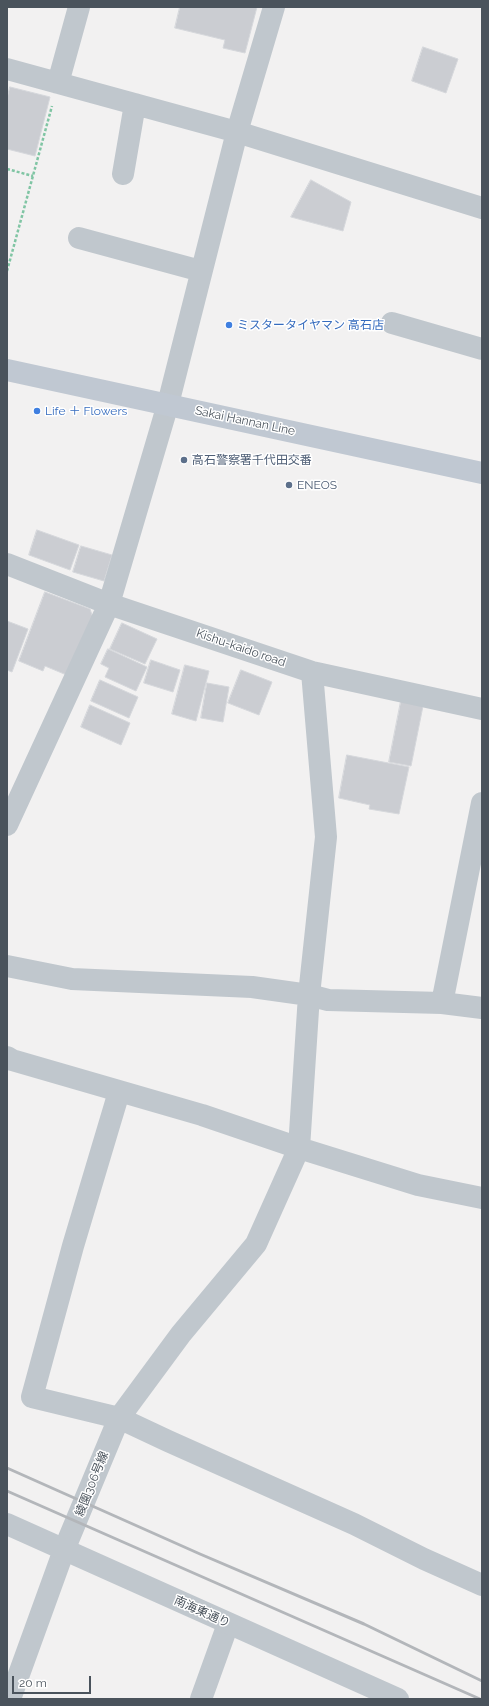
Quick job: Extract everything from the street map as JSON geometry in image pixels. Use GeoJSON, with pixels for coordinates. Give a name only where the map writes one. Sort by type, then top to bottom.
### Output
{"type":"FeatureCollection","features":[{"type":"Feature","properties":{"kind":"main road","name":"Sakai Hannan Line"},"geometry":{"type":"LineString","coordinates":[[7,370],[482,473]]}},
{"type":"Feature","properties":{"kind":"street"},"geometry":{"type":"LineString","coordinates":[[58,83],[79,7]]}},
{"type":"Feature","properties":{"kind":"street"},"geometry":{"type":"LineString","coordinates":[[7,824],[109,604],[168,404],[236,132],[274,7]]}},
{"type":"Feature","properties":{"kind":"street"},"geometry":{"type":"LineString","coordinates":[[7,69],[236,132],[482,208]]}},
{"type":"Feature","properties":{"kind":"street"},"geometry":{"type":"LineString","coordinates":[[123,174],[135,104]]}},
{"type":"Feature","properties":{"kind":"street"},"geometry":{"type":"LineString","coordinates":[[79,238],[202,272]]}},
{"type":"Feature","properties":{"kind":"street"},"geometry":{"type":"LineString","coordinates":[[392,322],[482,349]]}},
{"type":"Feature","properties":{"kind":"street","name":"Kishu-kaido road"},"geometry":{"type":"LineString","coordinates":[[7,564],[109,604],[312,672],[481,703]]}},
{"type":"Feature","properties":{"kind":"street","name":"綾園306号線"},"geometry":{"type":"LineString","coordinates":[[10,1699],[64,1550],[119,1418],[181,1334],[256,1244],[298,1148],[309,995],[326,837],[312,672]]}},
{"type":"Feature","properties":{"kind":"street"},"geometry":{"type":"LineString","coordinates":[[442,1003],[482,802]]}},
{"type":"Feature","properties":{"kind":"street"},"geometry":{"type":"LineString","coordinates":[[7,966],[72,979],[252,987],[309,995],[328,1000],[442,1003],[482,1008]]}},
{"type":"Feature","properties":{"kind":"street"},"geometry":{"type":"LineString","coordinates":[[7,1057],[12,1060],[118,1092],[202,1115],[298,1148],[418,1185],[482,1198]]}},
{"type":"Feature","properties":{"kind":"street"},"geometry":{"type":"LineString","coordinates":[[118,1092],[73,1246],[32,1397],[119,1418],[354,1524],[424,1559],[482,1585]]}},
{"type":"Feature","properties":{"kind":"street","name":"南海東通り"},"geometry":{"type":"LineString","coordinates":[[7,1524],[398,1699]]}},
{"type":"Feature","properties":{"kind":"street"},"geometry":{"type":"LineString","coordinates":[[201,1699],[228,1624]]}},
{"type":"Feature","properties":{"kind":"path"},"geometry":{"type":"LineString","coordinates":[[7,271],[8,261],[58,83]]}},
{"type":"Feature","properties":{"kind":"path"},"geometry":{"type":"LineString","coordinates":[[7,169],[33,176]]}},
{"type":"Feature","properties":{"kind":"building"},"geometry":{"type":"Polygon","coordinates":[[[180,7],[257,7],[245,53],[223,48],[225,40],[175,28],[180,7]]]}},
{"type":"Feature","properties":{"kind":"building"},"geometry":{"type":"Polygon","coordinates":[[[423,47],[458,59],[446,93],[412,81],[423,47]]]}},
{"type":"Feature","properties":{"kind":"building"},"geometry":{"type":"Polygon","coordinates":[[[10,87],[50,97],[35,156],[7,149],[7,99],[10,87]]]}},
{"type":"Feature","properties":{"kind":"building"},"geometry":{"type":"Polygon","coordinates":[[[311,180],[351,202],[343,231],[291,217],[311,180]]]}},
{"type":"Feature","properties":{"kind":"building"},"geometry":{"type":"Polygon","coordinates":[[[37,530],[79,545],[70,570],[29,555],[37,530]]]}},
{"type":"Feature","properties":{"kind":"building"},"geometry":{"type":"Polygon","coordinates":[[[81,546],[112,555],[104,581],[73,572],[81,546]]]}},
{"type":"Feature","properties":{"kind":"building"},"geometry":{"type":"Polygon","coordinates":[[[45,592],[90,609],[93,618],[69,676],[45,666],[43,671],[19,661],[45,592]]]}},
{"type":"Feature","properties":{"kind":"building"},"geometry":{"type":"Polygon","coordinates":[[[7,621],[28,629],[12,672],[7,670],[7,621]]]}},
{"type":"Feature","properties":{"kind":"building"},"geometry":{"type":"Polygon","coordinates":[[[122,623],[157,639],[145,664],[110,649],[122,623]]]}},
{"type":"Feature","properties":{"kind":"building"},"geometry":{"type":"Polygon","coordinates":[[[108,649],[147,667],[136,691],[105,677],[109,668],[101,664],[108,649]]]}},
{"type":"Feature","properties":{"kind":"building"},"geometry":{"type":"Polygon","coordinates":[[[151,660],[180,670],[173,692],[144,683],[151,660]]]}},
{"type":"Feature","properties":{"kind":"building"},"geometry":{"type":"Polygon","coordinates":[[[185,665],[209,671],[196,721],[172,714],[185,665]]]}},
{"type":"Feature","properties":{"kind":"building"},"geometry":{"type":"Polygon","coordinates":[[[241,670],[272,682],[259,715],[228,703],[241,670]]]}},
{"type":"Feature","properties":{"kind":"building"},"geometry":{"type":"Polygon","coordinates":[[[100,680],[138,697],[129,718],[91,701],[100,680]]]}},
{"type":"Feature","properties":{"kind":"building"},"geometry":{"type":"Polygon","coordinates":[[[207,683],[229,687],[223,722],[201,718],[207,683]]]}},
{"type":"Feature","properties":{"kind":"building"},"geometry":{"type":"Polygon","coordinates":[[[401,701],[423,706],[411,766],[389,762],[401,701]]]}},
{"type":"Feature","properties":{"kind":"building"},"geometry":{"type":"Polygon","coordinates":[[[90,705],[130,723],[121,745],[81,727],[90,705]]]}},
{"type":"Feature","properties":{"kind":"building"},"geometry":{"type":"Polygon","coordinates":[[[347,755],[409,767],[399,814],[369,809],[370,805],[339,798],[347,755]]]}},
{"type":"Feature","properties":{"kind":"railway"},"geometry":{"type":"LineString","coordinates":[[7,1468],[200,1554],[364,1624],[482,1681]]}},
{"type":"Feature","properties":{"kind":"railway"},"geometry":{"type":"LineString","coordinates":[[7,1491],[480,1699]]}},
{"type":"Feature","properties":{"kind":"place","name":"ミスタータイヤマン 高石店"},"geometry":{"type":"Point","coordinates":[229,325]}},
{"type":"Feature","properties":{"kind":"place","name":"Life ＋ Flowers"},"geometry":{"type":"Point","coordinates":[37,411]}},
{"type":"Feature","properties":{"kind":"place","name":"高石警察署千代田交番"},"geometry":{"type":"Point","coordinates":[184,460]}},
{"type":"Feature","properties":{"kind":"place","name":"ENEOS"},"geometry":{"type":"Point","coordinates":[289,485]}}]}
